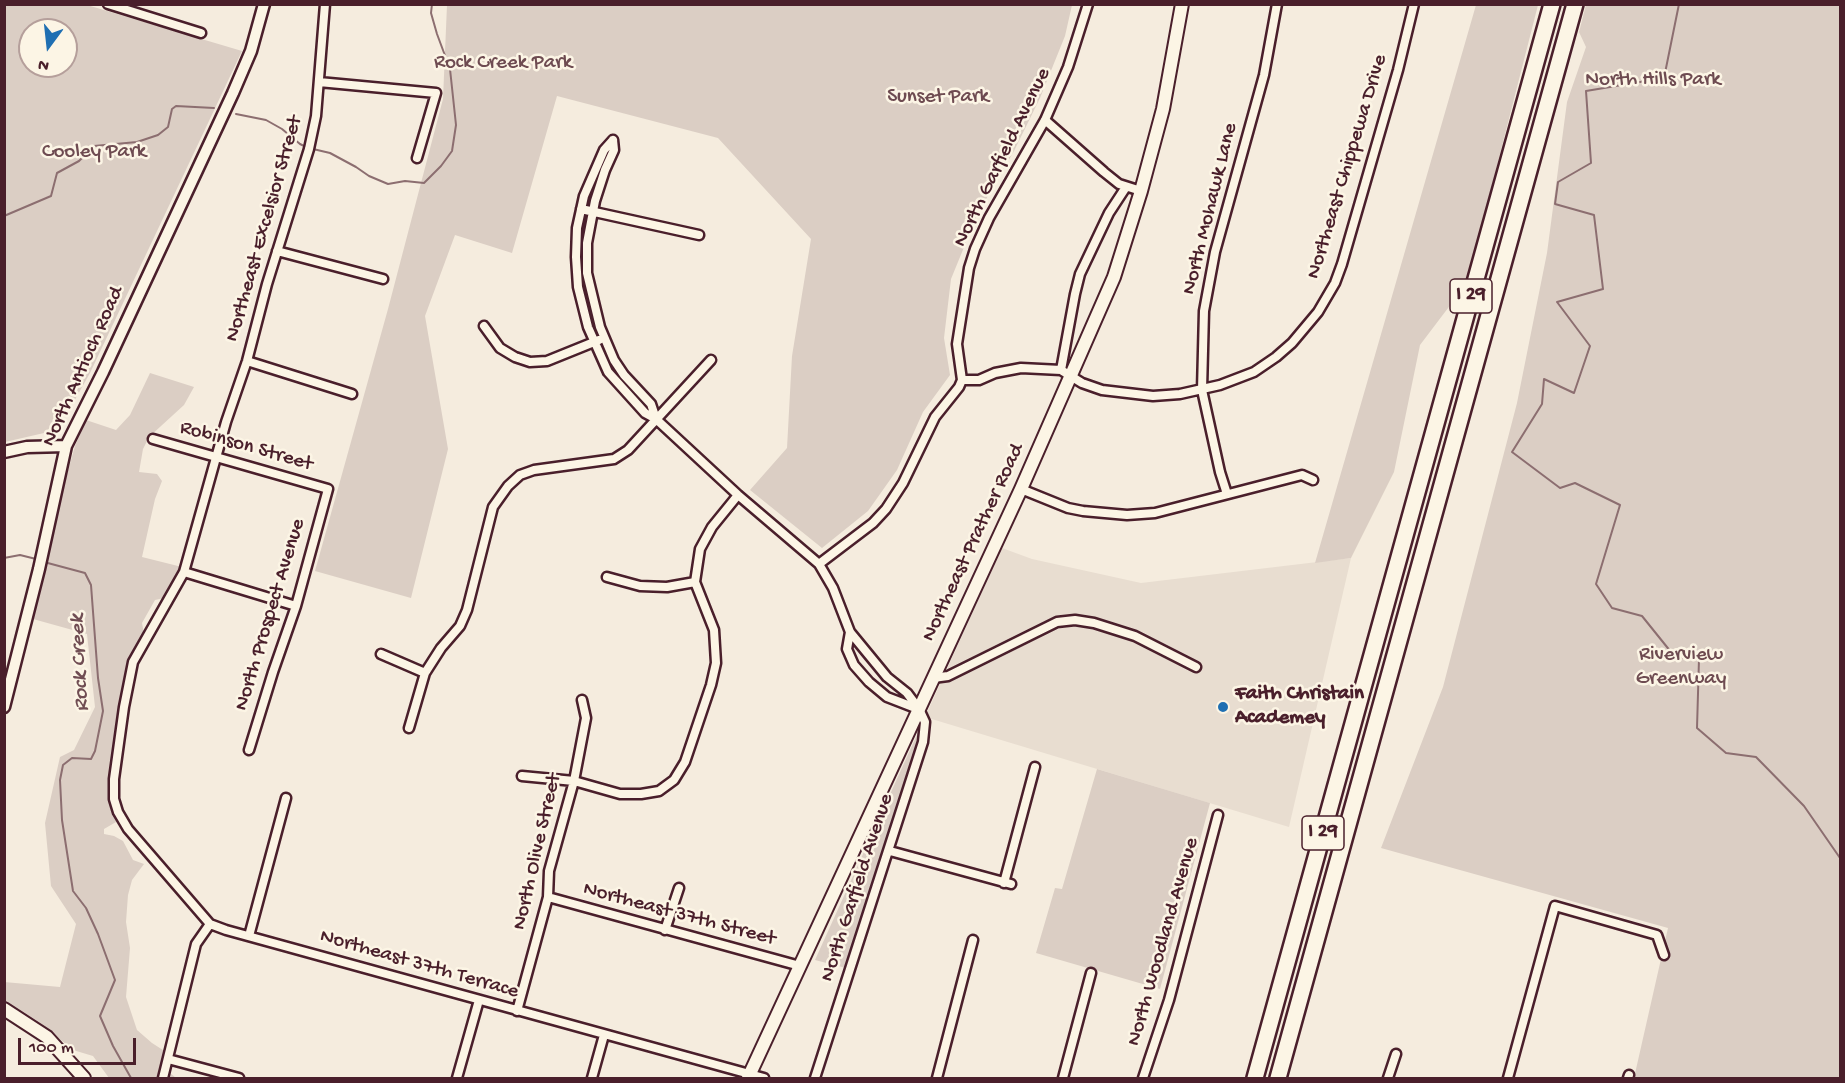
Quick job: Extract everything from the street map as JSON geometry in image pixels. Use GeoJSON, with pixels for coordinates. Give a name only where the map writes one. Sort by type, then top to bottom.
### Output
{"type":"FeatureCollection","features":[{"type":"Feature","properties":{"kind":"highway","name":"I 29"},"geometry":{"type":"LineString","coordinates":[[1256,1078],[1552,4]]}},
{"type":"Feature","properties":{"kind":"highway","name":"I 29"},"geometry":{"type":"LineString","coordinates":[[1278,1078],[1575,4]]}},
{"type":"Feature","properties":{"kind":"main road","name":"Northeast Prather Road"},"geometry":{"type":"LineString","coordinates":[[749,1076],[1021,489],[1066,373],[1114,277],[1141,191],[1163,109],[1182,4]]}},
{"type":"Feature","properties":{"kind":"main road"},"geometry":{"type":"LineString","coordinates":[[4,1009],[47,1037],[84,1078]]}},
{"type":"Feature","properties":{"kind":"street"},"geometry":{"type":"LineString","coordinates":[[108,4],[133,8],[201,33]]}},
{"type":"Feature","properties":{"kind":"street","name":"North Antioch Road"},"geometry":{"type":"LineString","coordinates":[[4,706],[39,569],[66,447],[233,93],[250,51],[264,4]]}},
{"type":"Feature","properties":{"kind":"street","name":"Northeast Excelsior Street"},"geometry":{"type":"LineString","coordinates":[[210,924],[122,821],[116,806],[114,779],[133,662],[184,572],[215,458],[247,361],[313,132],[320,82],[325,4]]}},
{"type":"Feature","properties":{"kind":"street","name":"North Garfield Avenue"},"geometry":{"type":"LineString","coordinates":[[962,380],[957,344],[969,268],[975,249],[989,218],[1046,120],[1068,67],[1088,4]]}},
{"type":"Feature","properties":{"kind":"street","name":"North Mohawk Lane"},"geometry":{"type":"LineString","coordinates":[[1227,494],[1202,390],[1204,311],[1215,252],[1264,75],[1277,4]]}},
{"type":"Feature","properties":{"kind":"street","name":"Northeast Chippewa Drive"},"geometry":{"type":"LineString","coordinates":[[962,380],[979,380],[996,373],[1021,368],[1066,373],[1102,390],[1137,396],[1153,396],[1202,390],[1254,372],[1276,357],[1306,328],[1325,301],[1342,264],[1398,70],[1414,4]]}},
{"type":"Feature","properties":{"kind":"street"},"geometry":{"type":"LineString","coordinates":[[320,82],[436,93],[417,158]]}},
{"type":"Feature","properties":{"kind":"street"},"geometry":{"type":"LineString","coordinates":[[1046,120],[1104,172],[1126,187],[1141,191]]}},
{"type":"Feature","properties":{"kind":"street"},"geometry":{"type":"LineString","coordinates":[[656,419],[651,404],[624,375],[614,360],[593,303],[587,273],[587,243],[593,211],[605,170],[614,150],[613,140],[604,150],[584,196],[577,228],[578,287],[588,327],[608,372],[645,413],[656,419],[738,495],[819,564],[833,588],[850,632],[875,664],[907,693],[919,709]]}},
{"type":"Feature","properties":{"kind":"street"},"geometry":{"type":"LineString","coordinates":[[1066,373],[1074,294],[1080,274],[1109,213],[1126,187]]}},
{"type":"Feature","properties":{"kind":"street"},"geometry":{"type":"LineString","coordinates":[[581,209],[699,235]]}},
{"type":"Feature","properties":{"kind":"street"},"geometry":{"type":"LineString","coordinates":[[277,251],[383,279]]}},
{"type":"Feature","properties":{"kind":"street"},"geometry":{"type":"LineString","coordinates":[[484,326],[500,348],[515,357],[530,362],[546,361],[605,337]]}},
{"type":"Feature","properties":{"kind":"street"},"geometry":{"type":"LineString","coordinates":[[409,728],[425,673],[441,648],[460,626],[467,610],[493,507],[508,486],[520,475],[534,470],[614,459],[628,450],[711,360]]}},
{"type":"Feature","properties":{"kind":"street"},"geometry":{"type":"LineString","coordinates":[[247,361],[352,394]]}},
{"type":"Feature","properties":{"kind":"street"},"geometry":{"type":"LineString","coordinates":[[819,564],[873,523],[896,497],[935,417],[962,380]]}},
{"type":"Feature","properties":{"kind":"street","name":"Robinson Street"},"geometry":{"type":"LineString","coordinates":[[153,440],[328,489]]}},
{"type":"Feature","properties":{"kind":"street"},"geometry":{"type":"LineString","coordinates":[[4,452],[27,447],[66,447]]}},
{"type":"Feature","properties":{"kind":"street"},"geometry":{"type":"LineString","coordinates":[[1021,489],[1068,508],[1127,515],[1155,513],[1302,475],[1313,480]]}},
{"type":"Feature","properties":{"kind":"street","name":"North Prospect Avenue"},"geometry":{"type":"LineString","coordinates":[[249,750],[296,606],[328,489]]}},
{"type":"Feature","properties":{"kind":"street"},"geometry":{"type":"LineString","coordinates":[[522,776],[574,782],[620,794],[659,791],[674,780],[685,762],[711,685],[716,663],[714,630],[695,582],[700,549],[712,527],[738,495]]}},
{"type":"Feature","properties":{"kind":"street"},"geometry":{"type":"LineString","coordinates":[[184,572],[296,606]]}},
{"type":"Feature","properties":{"kind":"street"},"geometry":{"type":"LineString","coordinates":[[607,577],[640,586],[667,587],[695,582]]}},
{"type":"Feature","properties":{"kind":"street"},"geometry":{"type":"LineString","coordinates":[[933,678],[948,676],[1057,622],[1075,620],[1094,623],[1135,636],[1196,667]]}},
{"type":"Feature","properties":{"kind":"street"},"geometry":{"type":"LineString","coordinates":[[850,632],[847,650],[854,665],[868,682],[887,697],[919,709]]}},
{"type":"Feature","properties":{"kind":"street"},"geometry":{"type":"LineString","coordinates":[[381,654],[425,673]]}},
{"type":"Feature","properties":{"kind":"street","name":"North Olive Street"},"geometry":{"type":"LineString","coordinates":[[517,1011],[548,897],[549,871],[574,782],[586,718],[582,700]]}},
{"type":"Feature","properties":{"kind":"street","name":"North Garfield Avenue"},"geometry":{"type":"LineString","coordinates":[[815,1078],[923,742],[925,722],[919,709]]}},
{"type":"Feature","properties":{"kind":"street"},"geometry":{"type":"LineString","coordinates":[[890,850],[1007,884],[1035,767]]}},
{"type":"Feature","properties":{"kind":"street"},"geometry":{"type":"LineString","coordinates":[[249,936],[286,798]]}},
{"type":"Feature","properties":{"kind":"street","name":"North Woodland Avenue"},"geometry":{"type":"LineString","coordinates":[[1143,1078],[1169,1000],[1218,815]]}},
{"type":"Feature","properties":{"kind":"street"},"geometry":{"type":"LineString","coordinates":[[665,930],[679,888]]}},
{"type":"Feature","properties":{"kind":"street","name":"Northeast 37th Street"},"geometry":{"type":"LineString","coordinates":[[548,897],[800,966]]}},
{"type":"Feature","properties":{"kind":"street"},"geometry":{"type":"LineString","coordinates":[[1508,1078],[1555,906],[1657,935],[1664,955]]}},
{"type":"Feature","properties":{"kind":"street"},"geometry":{"type":"LineString","coordinates":[[163,1078],[196,944],[210,924]]}},
{"type":"Feature","properties":{"kind":"street","name":"Northeast 37th Terrace"},"geometry":{"type":"LineString","coordinates":[[210,924],[749,1076],[764,1078]]}},
{"type":"Feature","properties":{"kind":"street"},"geometry":{"type":"LineString","coordinates":[[937,1078],[973,940]]}},
{"type":"Feature","properties":{"kind":"street"},"geometry":{"type":"LineString","coordinates":[[1063,1078],[1091,973]]}},
{"type":"Feature","properties":{"kind":"street"},"geometry":{"type":"LineString","coordinates":[[457,1078],[479,1000]]}},
{"type":"Feature","properties":{"kind":"street"},"geometry":{"type":"LineString","coordinates":[[592,1078],[604,1035]]}},
{"type":"Feature","properties":{"kind":"street"},"geometry":{"type":"LineString","coordinates":[[1388,1078],[1396,1054]]}},
{"type":"Feature","properties":{"kind":"street"},"geometry":{"type":"LineString","coordinates":[[168,1059],[239,1078]]}},
{"type":"Feature","properties":{"kind":"shaded area"},"geometry":{"type":"Polygon","coordinates":[[[1002,548],[1032,559],[1141,583],[1351,558],[1289,827],[925,717],[1002,548]]]}},
{"type":"Feature","properties":{"kind":"green space","name":"Cooley Park"},"geometry":{"type":"Polygon","coordinates":[[[4,5],[87,5],[242,51],[90,373],[68,412],[44,433],[5,442],[4,5]]]}},
{"type":"Feature","properties":{"kind":"green space"},"geometry":{"type":"Polygon","coordinates":[[[447,5],[1072,5],[1065,36],[1040,98],[1014,151],[978,213],[951,279],[944,338],[950,375],[923,412],[897,470],[868,511],[822,548],[750,490],[787,448],[792,356],[811,239],[718,138],[557,96],[512,253],[455,235],[425,316],[448,449],[411,598],[315,571],[388,309],[443,99],[447,5]]]}},
{"type":"Feature","properties":{"kind":"green space"},"geometry":{"type":"Polygon","coordinates":[[[1476,5],[1538,5],[1467,283],[1420,345],[1394,472],[1351,558],[1315,563],[1476,5]]]}},
{"type":"Feature","properties":{"kind":"green space"},"geometry":{"type":"Polygon","coordinates":[[[1586,5],[1840,5],[1840,1078],[1634,1078],[1668,928],[1381,848],[1443,687],[1517,403],[1547,253],[1567,102],[1586,47],[1579,32],[1586,5]]]}},
{"type":"Feature","properties":{"kind":"green space"},"geometry":{"type":"Polygon","coordinates":[[[150,373],[194,387],[184,405],[149,437],[143,449],[139,472],[157,474],[162,481],[155,499],[142,557],[182,567],[164,598],[155,600],[142,623],[144,634],[130,660],[110,779],[110,799],[116,822],[104,829],[104,834],[123,841],[133,860],[144,864],[132,880],[128,895],[126,922],[130,948],[126,997],[137,1030],[166,1052],[163,1067],[176,1078],[109,1078],[93,1056],[73,1050],[39,1022],[5,1000],[4,982],[60,987],[76,924],[51,886],[45,823],[60,757],[74,750],[95,707],[87,634],[33,619],[67,474],[86,420],[116,430],[130,415],[150,373]]]}},
{"type":"Feature","properties":{"kind":"green space"},"geometry":{"type":"Polygon","coordinates":[[[920,728],[916,750],[846,968],[815,960],[920,728]]]}},
{"type":"Feature","properties":{"kind":"green space"},"geometry":{"type":"Polygon","coordinates":[[[1097,769],[1210,803],[1160,989],[1036,953],[1055,888],[1062,889],[1097,769]]]}},
{"type":"Feature","properties":{"kind":"waterway","name":"Rock Creek"},"geometry":{"type":"LineString","coordinates":[[313,149],[330,153],[369,176],[388,184],[405,181],[424,183],[441,166],[452,151],[456,125],[450,69],[431,13],[432,4]]}},
{"type":"Feature","properties":{"kind":"waterway"},"geometry":{"type":"LineString","coordinates":[[1679,4],[1664,78],[1586,91],[1591,163],[1558,182],[1555,204],[1594,215],[1603,289],[1557,302],[1590,346],[1574,393],[1544,379],[1542,404],[1512,452],[1560,488],[1575,483],[1620,505],[1596,584],[1612,608],[1642,616],[1675,657],[1699,659],[1697,728],[1726,753],[1756,757],[1804,806],[1840,858]]}},
{"type":"Feature","properties":{"kind":"waterway","name":"Rock Creek"},"geometry":{"type":"LineString","coordinates":[[4,216],[51,196],[57,173],[79,161],[94,146],[137,142],[158,135],[168,127],[172,109],[176,106],[214,108]]}},
{"type":"Feature","properties":{"kind":"waterway","name":"Rock Creek"},"geometry":{"type":"LineString","coordinates":[[236,114],[266,120],[306,147]]}},
{"type":"Feature","properties":{"kind":"waterway","name":"Rock Creek"},"geometry":{"type":"LineString","coordinates":[[4,558],[20,555],[36,559]]}},
{"type":"Feature","properties":{"kind":"waterway","name":"Rock Creek"},"geometry":{"type":"LineString","coordinates":[[44,562],[85,573],[91,585],[98,678],[103,711],[95,751],[91,759],[72,758],[63,765],[60,780],[62,820],[73,891],[86,908],[115,980],[100,1016],[131,1078]]}},
{"type":"Feature","properties":{"kind":"place","name":"Faith Christain Academey"},"geometry":{"type":"Point","coordinates":[1223,707]}},
{"type":"Feature","properties":{"kind":"park label","name":"Rock Creek Park"},"geometry":{"type":"Point","coordinates":[503,64]}},
{"type":"Feature","properties":{"kind":"park label","name":"North Hills Park"},"geometry":{"type":"Point","coordinates":[1653,81]}},
{"type":"Feature","properties":{"kind":"park label","name":"Sunset Park"},"geometry":{"type":"Point","coordinates":[938,98]}},
{"type":"Feature","properties":{"kind":"park label","name":"Riverview Greenway"},"geometry":{"type":"Point","coordinates":[1681,668]}}]}
